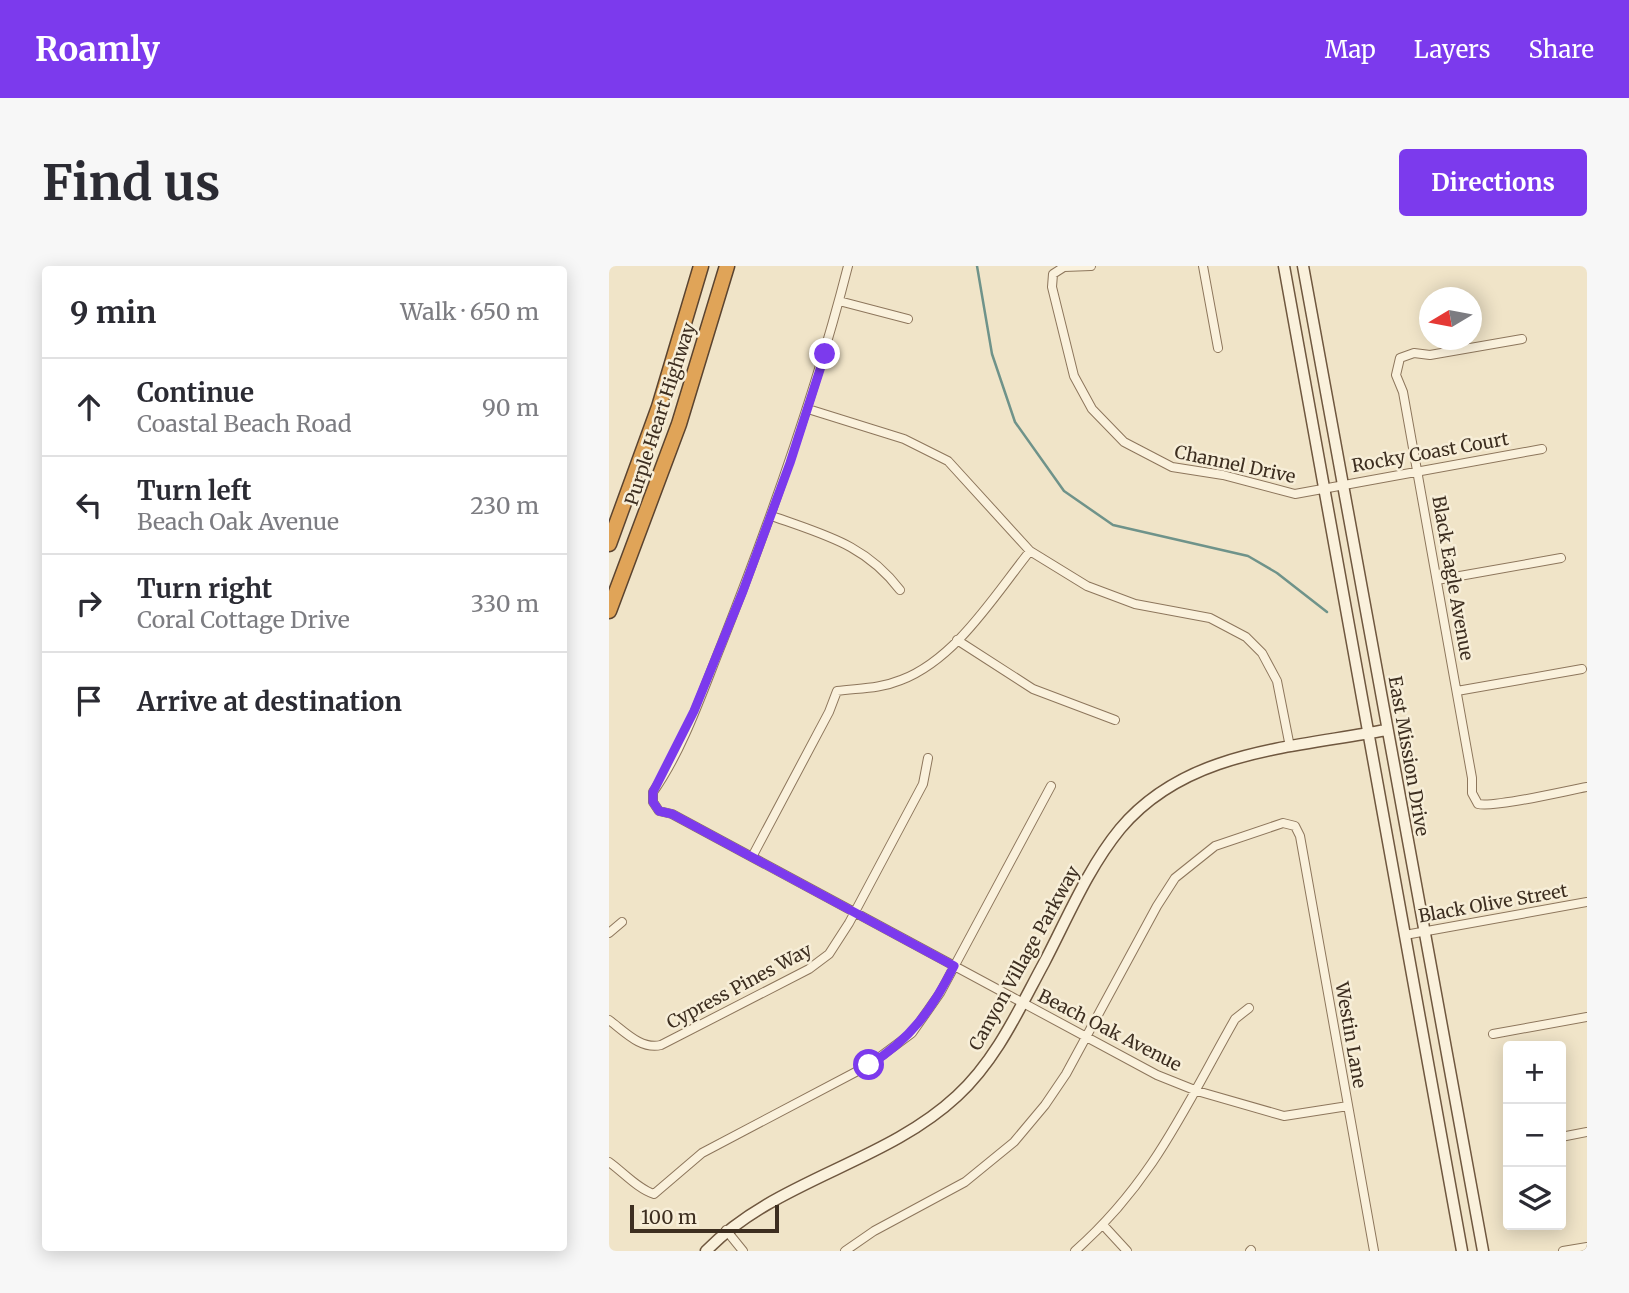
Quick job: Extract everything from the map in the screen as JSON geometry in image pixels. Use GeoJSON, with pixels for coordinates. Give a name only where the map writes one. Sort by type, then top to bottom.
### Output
{"type":"FeatureCollection","features":[{"type":"Feature","properties":{"kind":"highway","name":"Purple Heart Highway"},"geometry":{"type":"LineString","coordinates":[[609,544],[659,407],[701,266]]}},
{"type":"Feature","properties":{"kind":"highway","name":"Purple Heart Highway"},"geometry":{"type":"LineString","coordinates":[[609,611],[679,424],[727,266]]}},
{"type":"Feature","properties":{"kind":"street"},"geometry":{"type":"LineString","coordinates":[[848,266],[808,409],[772,516],[835,538],[866,554],[900,590]]}},
{"type":"Feature","properties":{"kind":"street","name":"Channel Drive"},"geometry":{"type":"LineString","coordinates":[[1091,266],[1064,267],[1053,274],[1052,287],[1073,376],[1092,409],[1124,442],[1172,467],[1232,477],[1284,494],[1324,490]]}},
{"type":"Feature","properties":{"kind":"street"},"geometry":{"type":"LineString","coordinates":[[1203,266],[1218,348]]}},
{"type":"Feature","properties":{"kind":"street","name":"East Mission Drive"},"geometry":{"type":"LineString","coordinates":[[1284,266],[1462,1251]]}},
{"type":"Feature","properties":{"kind":"street","name":"East Mission Drive"},"geometry":{"type":"LineString","coordinates":[[1303,266],[1483,1251]]}},
{"type":"Feature","properties":{"kind":"street"},"geometry":{"type":"LineString","coordinates":[[839,301],[908,319]]}},
{"type":"Feature","properties":{"kind":"street","name":"Black Eagle Avenue"},"geometry":{"type":"LineString","coordinates":[[1522,339],[1430,355],[1414,353],[1400,358],[1396,375],[1403,392],[1457,691],[1472,793],[1478,804],[1490,807],[1504,801],[1587,787]]}},
{"type":"Feature","properties":{"kind":"street"},"geometry":{"type":"LineString","coordinates":[[808,409],[904,439],[948,461],[1030,551],[1062,572],[1103,593],[1143,606],[1210,618],[1246,637],[1262,653],[1277,681],[1290,747]]}},
{"type":"Feature","properties":{"kind":"street","name":"Rocky Coast Court"},"geometry":{"type":"LineString","coordinates":[[1324,490],[1417,470],[1542,449]]}},
{"type":"Feature","properties":{"kind":"street","name":"Beach Oak Avenue"},"geometry":{"type":"LineString","coordinates":[[772,516],[698,700],[653,792],[653,802],[659,811],[672,814],[1157,1075],[1197,1091],[1283,1116],[1347,1107]]}},
{"type":"Feature","properties":{"kind":"street"},"geometry":{"type":"LineString","coordinates":[[752,857],[829,712],[837,691],[876,688],[902,680],[928,666],[957,640],[1030,551]]}},
{"type":"Feature","properties":{"kind":"street"},"geometry":{"type":"LineString","coordinates":[[1437,580],[1561,558]]}},
{"type":"Feature","properties":{"kind":"street"},"geometry":{"type":"LineString","coordinates":[[957,640],[1025,685],[1115,720]]}},
{"type":"Feature","properties":{"kind":"street"},"geometry":{"type":"LineString","coordinates":[[1457,691],[1582,669]]}},
{"type":"Feature","properties":{"kind":"street","name":"Canyon Village Parkway"},"geometry":{"type":"LineString","coordinates":[[706,1251],[726,1230],[754,1211],[910,1131],[942,1109],[983,1067],[1023,1003],[1096,866],[1136,812],[1165,789],[1198,770],[1231,759],[1387,730]]}},
{"type":"Feature","properties":{"kind":"street","name":"Cypress Pines Way"},"geometry":{"type":"LineString","coordinates":[[609,1020],[640,1043],[654,1047],[821,962],[836,945],[855,912],[923,784],[928,758]]}},
{"type":"Feature","properties":{"kind":"street"},"geometry":{"type":"LineString","coordinates":[[609,1161],[636,1181],[643,1191],[654,1194],[664,1189],[678,1171],[718,1143],[892,1051],[920,1023],[954,966],[1051,786]]}},
{"type":"Feature","properties":{"kind":"street","name":"Westin Lane"},"geometry":{"type":"LineString","coordinates":[[1087,1037],[1157,906],[1175,878],[1204,853],[1228,841],[1283,823],[1295,826],[1300,836],[1374,1251]]}},
{"type":"Feature","properties":{"kind":"street","name":"Black Olive Street"},"geometry":{"type":"LineString","coordinates":[[1405,935],[1587,902]]}},
{"type":"Feature","properties":{"kind":"street"},"geometry":{"type":"LineString","coordinates":[[609,933],[622,922]]}},
{"type":"Feature","properties":{"kind":"street"},"geometry":{"type":"LineString","coordinates":[[1076,1251],[1104,1226],[1152,1166],[1197,1091],[1235,1019],[1249,1008]]}},
{"type":"Feature","properties":{"kind":"street"},"geometry":{"type":"LineString","coordinates":[[1493,1034],[1587,1017]]}},
{"type":"Feature","properties":{"kind":"street"},"geometry":{"type":"LineString","coordinates":[[845,1251],[874,1230],[951,1191],[1003,1152],[1045,1105],[1087,1037]]}},
{"type":"Feature","properties":{"kind":"street"},"geometry":{"type":"LineString","coordinates":[[1566,1136],[1587,1132]]}},
{"type":"Feature","properties":{"kind":"street"},"geometry":{"type":"LineString","coordinates":[[1104,1226],[1127,1251]]}},
{"type":"Feature","properties":{"kind":"street"},"geometry":{"type":"LineString","coordinates":[[726,1230],[743,1251]]}},
{"type":"Feature","properties":{"kind":"street"},"geometry":{"type":"LineString","coordinates":[[1563,1251],[1587,1247]]}},
{"type":"Feature","properties":{"kind":"waterway"},"geometry":{"type":"LineString","coordinates":[[977,266],[992,354],[1015,422],[1064,491],[1113,525],[1248,556],[1277,573],[1327,612]]}},
{"type":"Feature","properties":{"kind":"route"},"geometry":{"type":"LineString","coordinates":[[825,354],[768,526],[694,711],[661,782],[653,792],[653,802],[659,811],[672,814],[954,966],[930,1010],[912,1033],[892,1051],[869,1065]]}}]}
